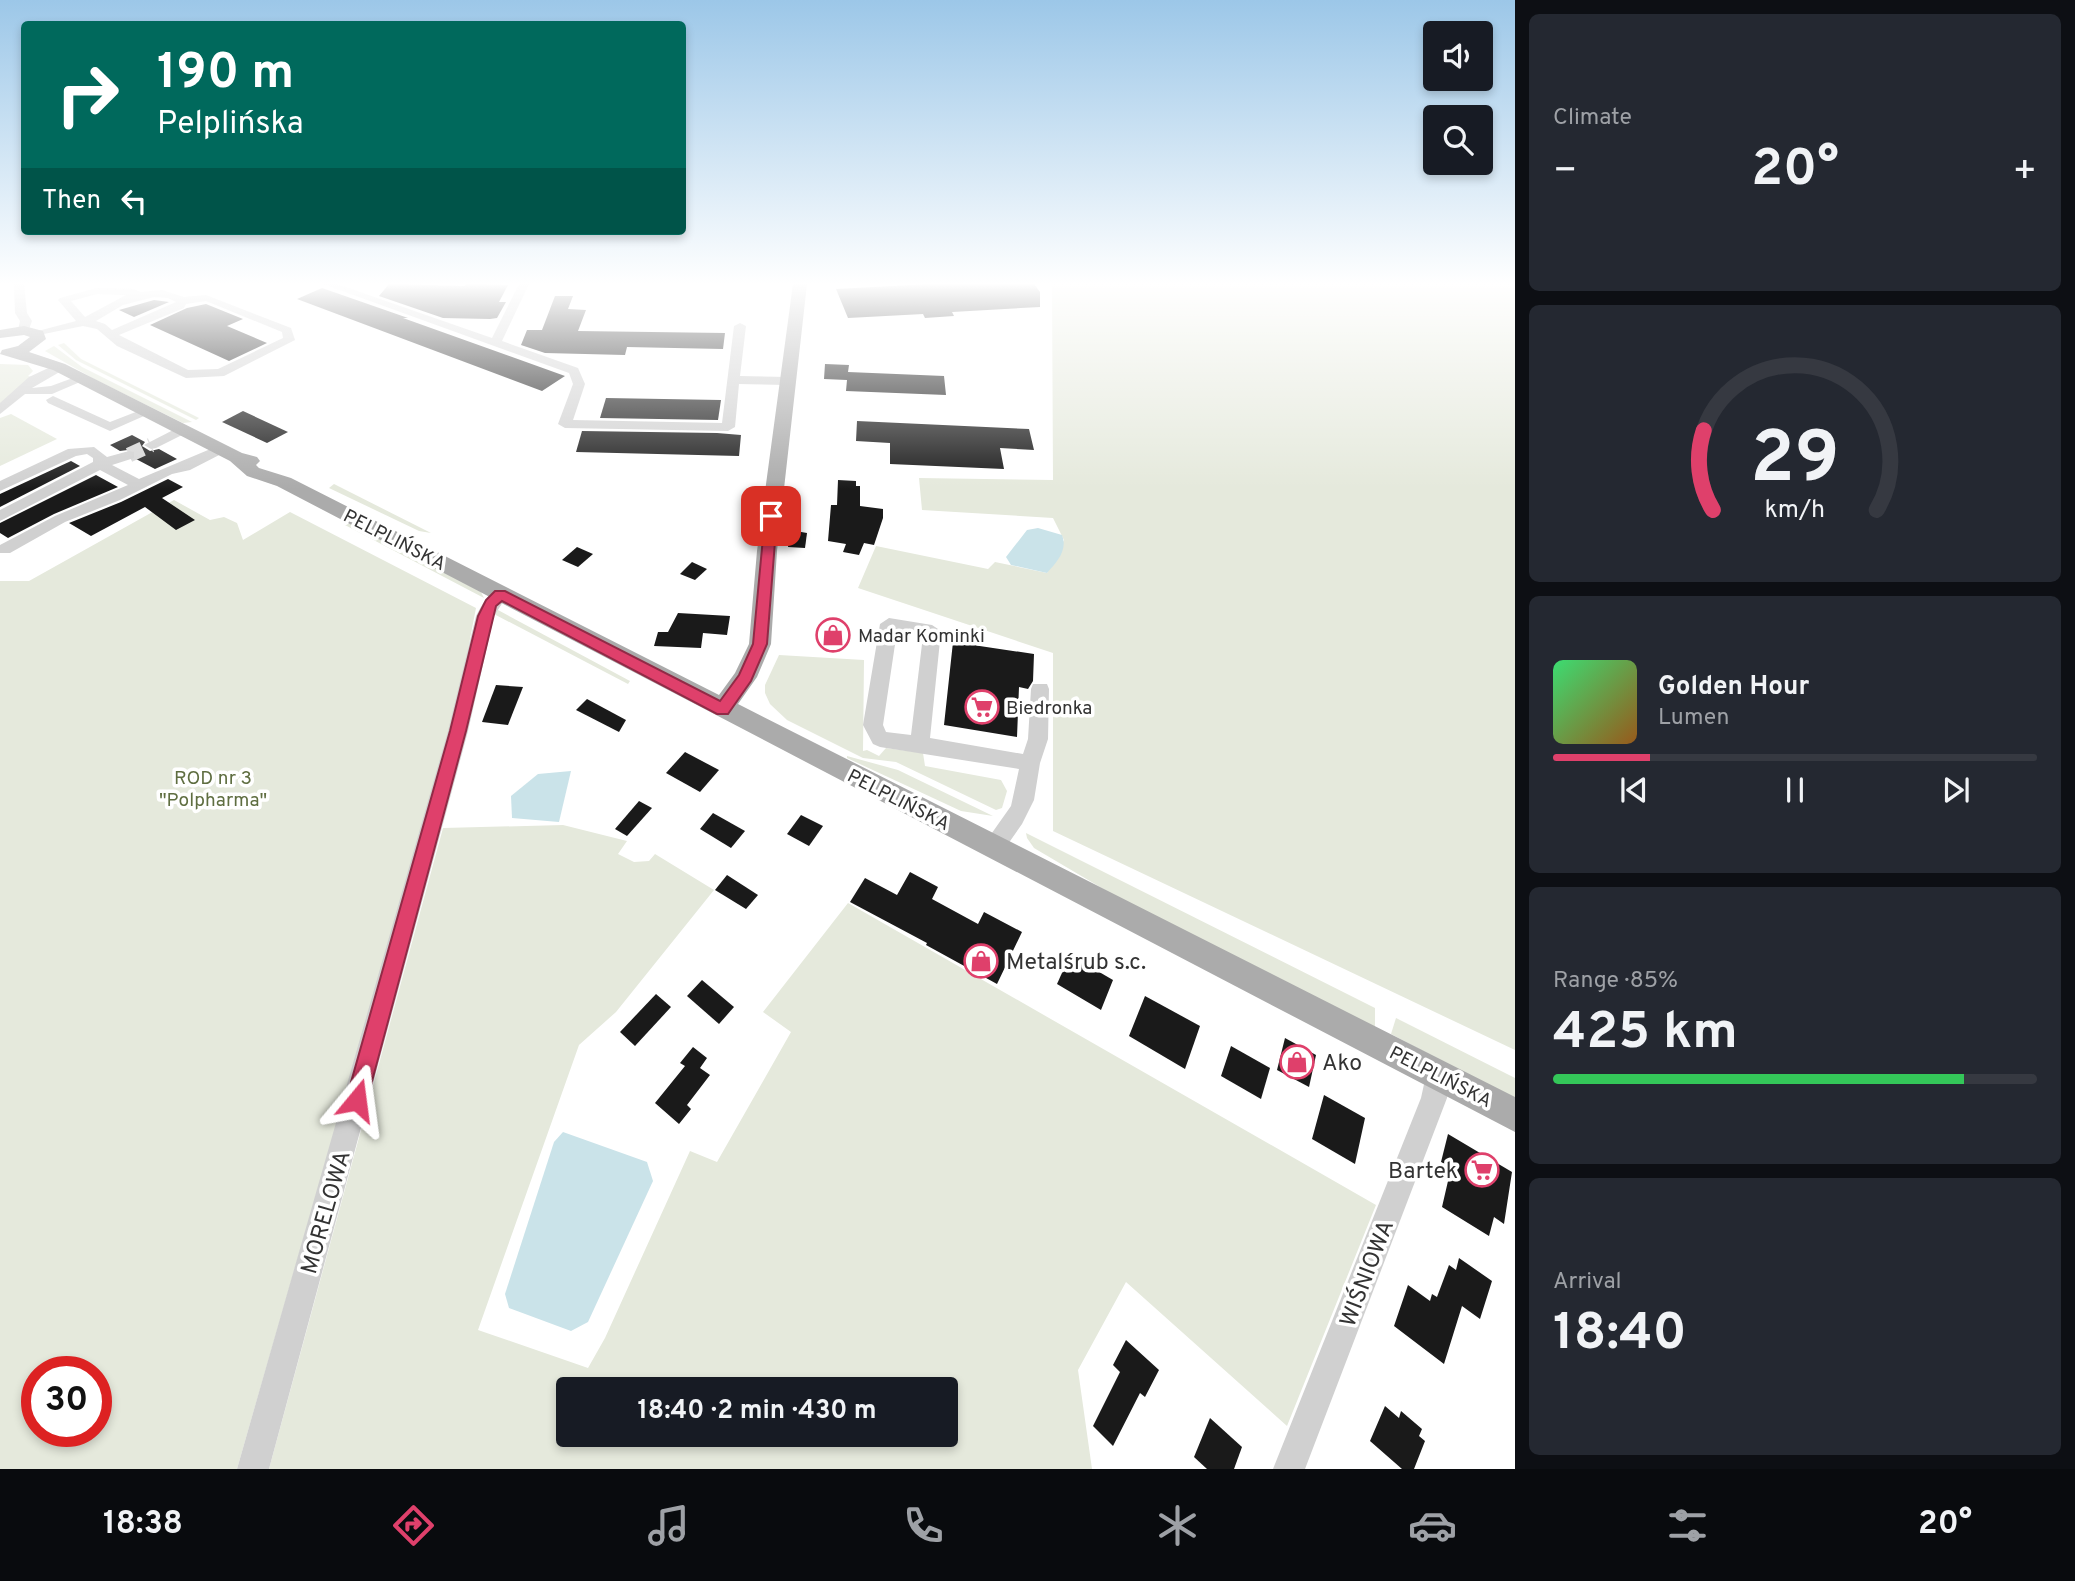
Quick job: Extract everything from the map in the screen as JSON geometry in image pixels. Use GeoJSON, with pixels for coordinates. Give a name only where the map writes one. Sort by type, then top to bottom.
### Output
{"type":"FeatureCollection","features":[{"type":"Feature","properties":{"kind":"main road","name":"PELPLIŃSKA"},"geometry":{"type":"LineString","coordinates":[[7,353],[54,365],[228,453],[253,472],[284,482],[1515,1115]]}},
{"type":"Feature","properties":{"kind":"main road","name":"PELPLIŃSKA"},"geometry":{"type":"LineString","coordinates":[[44,353],[54,365]]}},
{"type":"Feature","properties":{"kind":"main road"},"geometry":{"type":"LineString","coordinates":[[722,709],[745,677],[760,644],[767,551],[791,353]]}},
{"type":"Feature","properties":{"kind":"street"},"geometry":{"type":"LineString","coordinates":[[142,353],[186,374],[220,373],[263,353]]}},
{"type":"Feature","properties":{"kind":"street"},"geometry":{"type":"LineString","coordinates":[[522,353],[574,371],[579,384],[565,424],[727,427],[737,353]]}},
{"type":"Feature","properties":{"kind":"street"},"geometry":{"type":"LineString","coordinates":[[0,410],[54,365]]}},
{"type":"Feature","properties":{"kind":"street"},"geometry":{"type":"LineString","coordinates":[[22,390],[39,394],[53,392],[81,379]]}},
{"type":"Feature","properties":{"kind":"street"},"geometry":{"type":"LineString","coordinates":[[733,380],[787,381]]}},
{"type":"Feature","properties":{"kind":"street"},"geometry":{"type":"LineString","coordinates":[[53,400],[110,427],[146,412]]}},
{"type":"Feature","properties":{"kind":"street"},"geometry":{"type":"LineString","coordinates":[[150,445],[181,430]]}},
{"type":"Feature","properties":{"kind":"street"},"geometry":{"type":"LineString","coordinates":[[0,487],[73,452],[89,450],[100,456],[100,464]]}},
{"type":"Feature","properties":{"kind":"street"},"geometry":{"type":"LineString","coordinates":[[18,560],[2,548],[167,471],[228,453]]}},
{"type":"Feature","properties":{"kind":"street"},"geometry":{"type":"LineString","coordinates":[[0,516],[100,464],[129,456]]}},
{"type":"Feature","properties":{"kind":"street"},"geometry":{"type":"LineString","coordinates":[[100,464],[139,485]]}},
{"type":"Feature","properties":{"kind":"street"},"geometry":{"type":"LineString","coordinates":[[185,467],[199,475]]}},
{"type":"Feature","properties":{"kind":"street","name":"MORELOWA"},"geometry":{"type":"LineString","coordinates":[[253,1469],[440,797],[485,616],[500,594]]}},
{"type":"Feature","properties":{"kind":"street"},"geometry":{"type":"LineString","coordinates":[[920,744],[932,631],[890,624],[873,725],[880,739],[1030,763]]}},
{"type":"Feature","properties":{"kind":"street"},"geometry":{"type":"LineString","coordinates":[[993,847],[1013,822],[1028,793],[1030,763],[1038,739],[1040,689]]}},
{"type":"Feature","properties":{"kind":"street","name":"WIŚNIOWA"},"geometry":{"type":"LineString","coordinates":[[1289,1469],[1434,1098],[1437,1075]]}},
{"type":"Feature","properties":{"kind":"green space"},"geometry":{"type":"Polygon","coordinates":[[[48,353],[63,353],[82,367],[192,422],[183,423],[48,353]]]}},
{"type":"Feature","properties":{"kind":"green space"},"geometry":{"type":"Polygon","coordinates":[[[67,353],[74,353],[81,359],[199,418],[196,420],[76,360],[67,353]]]}},
{"type":"Feature","properties":{"kind":"green space"},"geometry":{"type":"Polygon","coordinates":[[[1052,353],[1515,353],[1515,1050],[1053,831],[1053,653],[858,588],[876,546],[988,569],[995,562],[1047,573],[1064,540],[1053,518],[922,510],[919,478],[1053,480],[1052,353]]]}},
{"type":"Feature","properties":{"kind":"green space"},"geometry":{"type":"Polygon","coordinates":[[[0,364],[28,365],[33,371],[28,376],[32,377],[0,406],[0,364]]]}},
{"type":"Feature","properties":{"kind":"green space"},"geometry":{"type":"Polygon","coordinates":[[[11,414],[57,439],[0,466],[0,418],[11,414]]]}},
{"type":"Feature","properties":{"kind":"green space"},"geometry":{"type":"Polygon","coordinates":[[[334,484],[431,533],[419,531],[329,488],[334,484]]]}},
{"type":"Feature","properties":{"kind":"green space","name":"ROD nr 3 \"Polpharma\""},"geometry":{"type":"Polygon","coordinates":[[[174,500],[210,520],[224,517],[237,523],[243,540],[290,512],[476,608],[457,706],[237,1469],[0,1469],[0,581],[29,581],[174,500]]]}},
{"type":"Feature","properties":{"kind":"green space"},"geometry":{"type":"Polygon","coordinates":[[[351,523],[481,592],[484,598],[345,525],[351,523]]]}},
{"type":"Feature","properties":{"kind":"green space"},"geometry":{"type":"Polygon","coordinates":[[[498,610],[630,681],[628,684],[492,613],[498,610]]]}},
{"type":"Feature","properties":{"kind":"green space"},"geometry":{"type":"Polygon","coordinates":[[[779,655],[864,660],[863,751],[867,750],[879,756],[886,748],[923,753],[925,766],[1001,780],[1007,791],[1002,808],[996,810],[896,762],[863,758],[787,720],[770,704],[765,693],[765,685],[779,655]]]}},
{"type":"Feature","properties":{"kind":"green space"},"geometry":{"type":"Polygon","coordinates":[[[847,756],[898,770],[993,816],[961,811],[847,756]]]}},
{"type":"Feature","properties":{"kind":"green space"},"geometry":{"type":"Polygon","coordinates":[[[563,825],[627,841],[618,854],[634,862],[649,861],[655,854],[714,890],[616,1012],[579,1045],[478,1330],[588,1368],[605,1338],[690,1151],[717,1162],[791,1032],[763,1012],[848,903],[1376,1205],[1287,1426],[1126,1282],[1078,1370],[1092,1469],[269,1469],[443,828],[563,825]]]}},
{"type":"Feature","properties":{"kind":"green space"},"geometry":{"type":"Polygon","coordinates":[[[1026,833],[1375,1008],[1375,1027],[1144,913],[1034,848],[1026,833]]]}},
{"type":"Feature","properties":{"kind":"green space"},"geometry":{"type":"Polygon","coordinates":[[[1396,1018],[1515,1078],[1515,1100],[1391,1034],[1396,1018]]]}},
{"type":"Feature","properties":{"kind":"water"},"geometry":{"type":"Polygon","coordinates":[[[1038,528],[1062,535],[1063,540],[1061,556],[1047,573],[1011,565],[1006,557],[1027,530],[1038,528]]]}},
{"type":"Feature","properties":{"kind":"water"},"geometry":{"type":"Polygon","coordinates":[[[571,771],[559,822],[512,818],[511,796],[538,774],[571,771]]]}},
{"type":"Feature","properties":{"kind":"water"},"geometry":{"type":"Polygon","coordinates":[[[563,1132],[647,1162],[653,1181],[588,1322],[571,1331],[509,1308],[505,1294],[554,1142],[563,1132]]]}},
{"type":"Feature","properties":{"kind":"building"},"geometry":{"type":"Polygon","coordinates":[[[210,353],[247,353],[229,361],[210,353]]]}},
{"type":"Feature","properties":{"kind":"building"},"geometry":{"type":"Polygon","coordinates":[[[440,353],[500,353],[565,376],[542,391],[440,353]]]}},
{"type":"Feature","properties":{"kind":"building"},"geometry":{"type":"Polygon","coordinates":[[[544,353],[626,353],[625,355],[544,353]]]}},
{"type":"Feature","properties":{"kind":"building"},"geometry":{"type":"Polygon","coordinates":[[[825,364],[849,365],[848,372],[944,376],[946,395],[846,391],[847,380],[824,379],[825,364]]]}},
{"type":"Feature","properties":{"kind":"building"},"geometry":{"type":"Polygon","coordinates":[[[606,398],[721,400],[718,420],[600,418],[606,398]]]}},
{"type":"Feature","properties":{"kind":"building"},"geometry":{"type":"Polygon","coordinates":[[[243,411],[288,432],[267,443],[222,422],[243,411]]]}},
{"type":"Feature","properties":{"kind":"building"},"geometry":{"type":"Polygon","coordinates":[[[857,421],[1029,429],[1034,450],[1000,448],[1004,469],[890,464],[890,443],[856,441],[857,421]]]}},
{"type":"Feature","properties":{"kind":"building"},"geometry":{"type":"Polygon","coordinates":[[[582,431],[741,435],[739,456],[576,452],[582,431]]]}},
{"type":"Feature","properties":{"kind":"building"},"geometry":{"type":"Polygon","coordinates":[[[132,435],[145,442],[142,446],[150,451],[159,449],[177,459],[155,469],[136,459],[135,449],[120,451],[110,445],[132,435]]]}},
{"type":"Feature","properties":{"kind":"building"},"geometry":{"type":"Polygon","coordinates":[[[71,461],[80,466],[0,507],[0,494],[71,461]]]}},
{"type":"Feature","properties":{"kind":"building"},"geometry":{"type":"Polygon","coordinates":[[[96,475],[118,487],[54,514],[8,538],[0,533],[0,523],[96,475]]]}},
{"type":"Feature","properties":{"kind":"building"},"geometry":{"type":"Polygon","coordinates":[[[168,479],[183,487],[162,498],[195,520],[176,530],[145,507],[91,536],[69,523],[121,502],[168,479]]]}},
{"type":"Feature","properties":{"kind":"building"},"geometry":{"type":"Polygon","coordinates":[[[838,480],[856,481],[856,486],[860,486],[860,506],[883,509],[883,518],[874,545],[864,543],[859,555],[843,552],[846,544],[828,541],[831,505],[837,505],[838,480]]]}},
{"type":"Feature","properties":{"kind":"building"},"geometry":{"type":"Polygon","coordinates":[[[790,530],[807,533],[805,548],[788,547],[790,530]]]}},
{"type":"Feature","properties":{"kind":"building"},"geometry":{"type":"Polygon","coordinates":[[[577,547],[593,554],[578,567],[562,560],[577,547]]]}},
{"type":"Feature","properties":{"kind":"building"},"geometry":{"type":"Polygon","coordinates":[[[692,562],[707,569],[695,580],[680,574],[692,562]]]}},
{"type":"Feature","properties":{"kind":"building"},"geometry":{"type":"Polygon","coordinates":[[[678,613],[730,616],[727,635],[703,633],[701,648],[654,646],[658,632],[668,632],[678,613]]]}},
{"type":"Feature","properties":{"kind":"building","name":"Biedronka"},"geometry":{"type":"Polygon","coordinates":[[[953,642],[1034,654],[1033,681],[1028,689],[1019,687],[1017,737],[944,725],[953,642]]]}},
{"type":"Feature","properties":{"kind":"building"},"geometry":{"type":"Polygon","coordinates":[[[496,685],[523,687],[508,725],[482,722],[496,685]]]}},
{"type":"Feature","properties":{"kind":"building"},"geometry":{"type":"Polygon","coordinates":[[[587,699],[626,720],[619,732],[576,710],[587,699]]]}},
{"type":"Feature","properties":{"kind":"building"},"geometry":{"type":"Polygon","coordinates":[[[685,752],[719,770],[700,792],[666,773],[685,752]]]}},
{"type":"Feature","properties":{"kind":"building"},"geometry":{"type":"Polygon","coordinates":[[[639,801],[652,808],[627,836],[615,829],[639,801]]]}},
{"type":"Feature","properties":{"kind":"building"},"geometry":{"type":"Polygon","coordinates":[[[713,813],[745,831],[731,848],[700,829],[713,813]]]}},
{"type":"Feature","properties":{"kind":"building"},"geometry":{"type":"Polygon","coordinates":[[[801,815],[823,826],[809,846],[787,834],[801,815]]]}},
{"type":"Feature","properties":{"kind":"building"},"geometry":{"type":"Polygon","coordinates":[[[910,872],[938,887],[932,899],[978,924],[984,912],[1022,932],[997,984],[850,902],[865,878],[897,895],[910,872]]]}},
{"type":"Feature","properties":{"kind":"building"},"geometry":{"type":"Polygon","coordinates":[[[727,875],[758,895],[746,909],[715,890],[727,875]]]}},
{"type":"Feature","properties":{"kind":"building"},"geometry":{"type":"Polygon","coordinates":[[[1070,955],[1113,980],[1101,1010],[1057,984],[1070,955]]]}},
{"type":"Feature","properties":{"kind":"building"},"geometry":{"type":"Polygon","coordinates":[[[702,980],[734,1007],[719,1024],[687,996],[702,980]]]}},
{"type":"Feature","properties":{"kind":"building"},"geometry":{"type":"Polygon","coordinates":[[[656,994],[671,1007],[635,1046],[620,1032],[656,994]]]}},
{"type":"Feature","properties":{"kind":"building"},"geometry":{"type":"Polygon","coordinates":[[[1145,996],[1200,1026],[1185,1069],[1129,1036],[1145,996]]]}},
{"type":"Feature","properties":{"kind":"building","name":"Ako"},"geometry":{"type":"Polygon","coordinates":[[[1285,1038],[1316,1055],[1309,1087],[1277,1070],[1285,1038]]]}},
{"type":"Feature","properties":{"kind":"building"},"geometry":{"type":"Polygon","coordinates":[[[1231,1046],[1270,1068],[1261,1099],[1221,1076],[1231,1046]]]}},
{"type":"Feature","properties":{"kind":"building"},"geometry":{"type":"Polygon","coordinates":[[[693,1047],[707,1058],[700,1068],[710,1075],[687,1105],[691,1109],[679,1124],[655,1103],[685,1066],[680,1063],[693,1047]]]}},
{"type":"Feature","properties":{"kind":"building"},"geometry":{"type":"Polygon","coordinates":[[[1324,1095],[1365,1118],[1355,1164],[1312,1139],[1324,1095]]]}},
{"type":"Feature","properties":{"kind":"building"},"geometry":{"type":"Polygon","coordinates":[[[1448,1134],[1512,1172],[1504,1224],[1494,1217],[1489,1236],[1442,1207],[1451,1168],[1441,1162],[1448,1134]]]}},
{"type":"Feature","properties":{"kind":"building"},"geometry":{"type":"Polygon","coordinates":[[[1459,1258],[1492,1281],[1480,1319],[1462,1306],[1444,1364],[1394,1326],[1408,1285],[1430,1301],[1432,1294],[1437,1297],[1449,1265],[1456,1270],[1459,1258]]]}},
{"type":"Feature","properties":{"kind":"building"},"geometry":{"type":"Polygon","coordinates":[[[1126,1340],[1159,1370],[1145,1397],[1140,1393],[1113,1446],[1093,1426],[1120,1372],[1113,1365],[1126,1340]]]}},
{"type":"Feature","properties":{"kind":"building"},"geometry":{"type":"Polygon","coordinates":[[[1385,1406],[1399,1418],[1401,1411],[1422,1429],[1419,1436],[1425,1441],[1414,1469],[1402,1469],[1370,1441],[1385,1406]]]}},
{"type":"Feature","properties":{"kind":"building"},"geometry":{"type":"Polygon","coordinates":[[[1210,1418],[1242,1447],[1234,1469],[1207,1469],[1194,1457],[1210,1418]]]}},
{"type":"Feature","properties":{"kind":"tunnel"},"geometry":{"type":"LineString","coordinates":[[129,455],[151,445]]}},
{"type":"Feature","properties":{"kind":"place","name":"Madar Kominki"},"geometry":{"type":"Point","coordinates":[833,635]}},
{"type":"Feature","properties":{"kind":"place","name":"Biedronka"},"geometry":{"type":"Point","coordinates":[982,707]}},
{"type":"Feature","properties":{"kind":"place","name":"Metalśrub s.c."},"geometry":{"type":"Point","coordinates":[981,961]}},
{"type":"Feature","properties":{"kind":"place","name":"Ako"},"geometry":{"type":"Point","coordinates":[1297,1062]}},
{"type":"Feature","properties":{"kind":"place","name":"Bartek"},"geometry":{"type":"Point","coordinates":[1482,1170]}},
{"type":"Feature","properties":{"kind":"route"},"geometry":{"type":"LineString","coordinates":[[357,1100],[458,731],[485,616],[491,604],[500,594],[722,709],[755,660],[760,644],[771,516]]}}]}
